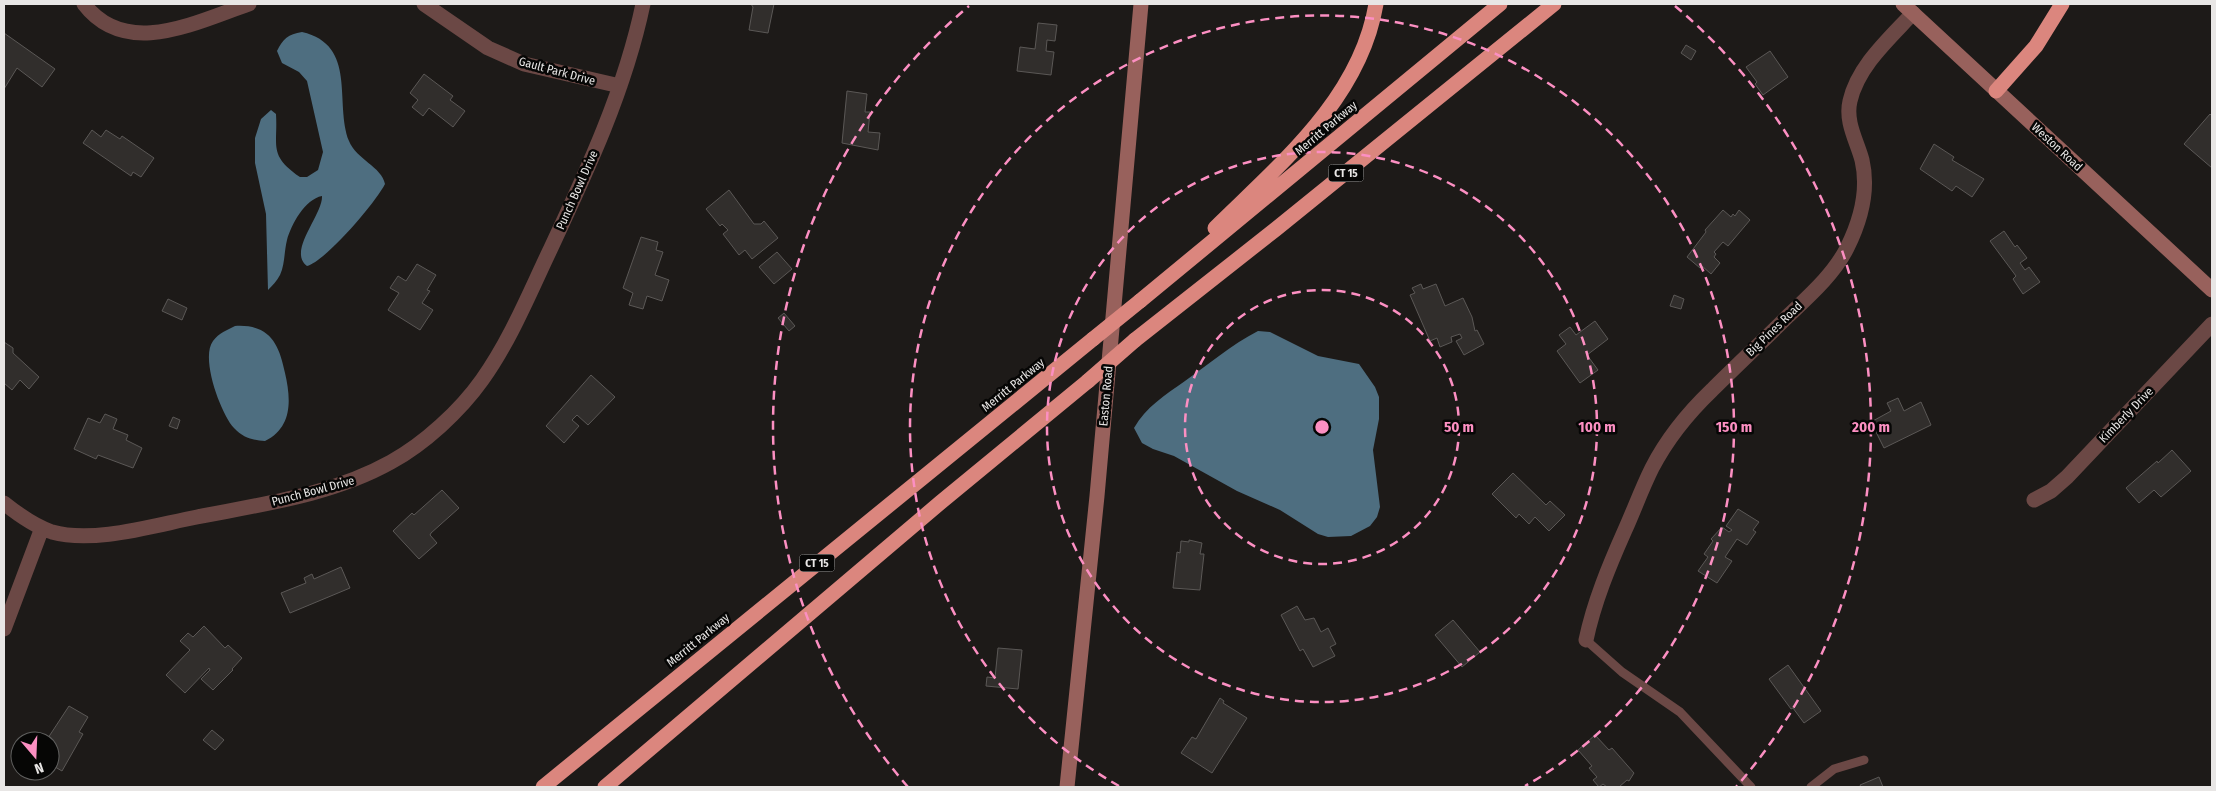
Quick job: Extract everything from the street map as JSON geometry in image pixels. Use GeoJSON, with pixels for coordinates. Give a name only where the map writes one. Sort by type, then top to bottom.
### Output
{"type":"FeatureCollection","features":[{"type":"Feature","properties":{"kind":"highway"},"geometry":{"type":"LineString","coordinates":[[1140,301],[1268,176],[1319,122],[1346,83],[1360,56],[1370,31],[1376,4]]}},
{"type":"Feature","properties":{"kind":"highway","name":"Merritt Parkway"},"geometry":{"type":"LineString","coordinates":[[543,787],[1140,301],[1500,4]]}},
{"type":"Feature","properties":{"kind":"highway","name":"CT 15"},"geometry":{"type":"LineString","coordinates":[[605,787],[933,508],[1135,340],[1276,229],[1554,4]]}},
{"type":"Feature","properties":{"kind":"highway"},"geometry":{"type":"LineString","coordinates":[[1996,91],[2036,46],[2062,4]]}},
{"type":"Feature","properties":{"kind":"main road","name":"Easton Road"},"geometry":{"type":"LineString","coordinates":[[1067,787],[1097,496],[1141,4]]}},
{"type":"Feature","properties":{"kind":"main road","name":"Weston Road"},"geometry":{"type":"LineString","coordinates":[[1908,8],[2212,290]]}},
{"type":"Feature","properties":{"kind":"street"},"geometry":{"type":"LineString","coordinates":[[84,4],[94,16],[105,24],[123,32],[138,34],[154,33],[188,24],[249,4]]}},
{"type":"Feature","properties":{"kind":"street","name":"Gault Park Drive"},"geometry":{"type":"LineString","coordinates":[[424,4],[488,48],[524,64],[620,86]]}},
{"type":"Feature","properties":{"kind":"street"},"geometry":{"type":"LineString","coordinates":[[620,86],[630,56],[643,4]]}},
{"type":"Feature","properties":{"kind":"street","name":"Big Pines Road"},"geometry":{"type":"LineString","coordinates":[[1586,640],[1592,614],[1605,575],[1652,468],[1664,450],[1686,418],[1710,391],[1810,295],[1836,266],[1847,249],[1858,224],[1865,194],[1862,160],[1849,114],[1850,102],[1858,80],[1908,8]]}},
{"type":"Feature","properties":{"kind":"street","name":"Punch Bowl Drive"},"geometry":{"type":"LineString","coordinates":[[4,503],[27,520],[59,534],[102,534],[154,526],[320,491],[360,478],[393,461],[436,429],[455,411],[481,381],[505,342],[584,176],[620,86]]}},
{"type":"Feature","properties":{"kind":"street","name":"Kimberly Drive"},"geometry":{"type":"LineString","coordinates":[[2034,500],[2051,491],[2067,477],[2212,324]]}},
{"type":"Feature","properties":{"kind":"street"},"geometry":{"type":"LineString","coordinates":[[4,629],[42,528]]}},
{"type":"Feature","properties":{"kind":"lane"},"geometry":{"type":"LineString","coordinates":[[1586,640],[1622,672],[1680,712],[1751,787]]}},
{"type":"Feature","properties":{"kind":"lane"},"geometry":{"type":"LineString","coordinates":[[1811,787],[1834,769],[1864,760]]}},
{"type":"Feature","properties":{"kind":"water"},"geometry":{"type":"Polygon","coordinates":[[[302,32],[319,39],[331,49],[338,62],[341,77],[345,126],[349,141],[357,153],[379,173],[385,184],[361,217],[338,243],[326,254],[307,266],[302,259],[301,251],[307,232],[321,204],[322,196],[310,202],[292,227],[287,240],[282,271],[268,290],[266,214],[255,163],[255,138],[261,119],[271,110],[276,114],[276,142],[279,156],[300,177],[307,177],[318,170],[323,152],[307,81],[299,72],[282,63],[277,51],[286,38],[302,32]]]}},
{"type":"Feature","properties":{"kind":"water"},"geometry":{"type":"Polygon","coordinates":[[[235,326],[257,328],[265,332],[276,345],[283,363],[289,402],[288,412],[281,428],[265,441],[248,438],[234,428],[223,411],[214,386],[209,360],[210,349],[213,341],[218,336],[235,326]]]}},
{"type":"Feature","properties":{"kind":"water"},"geometry":{"type":"Polygon","coordinates":[[[1258,331],[1270,332],[1318,356],[1359,364],[1375,387],[1379,397],[1379,419],[1373,450],[1380,507],[1377,517],[1370,526],[1351,536],[1328,537],[1318,534],[1280,510],[1237,491],[1174,456],[1142,443],[1134,428],[1144,414],[1163,396],[1229,348],[1258,331]]]}},
{"type":"Feature","properties":{"kind":"building"},"geometry":{"type":"Polygon","coordinates":[[[751,4],[774,4],[768,33],[749,30],[753,7],[751,4]]]}},
{"type":"Feature","properties":{"kind":"building"},"geometry":{"type":"Polygon","coordinates":[[[1038,23],[1057,25],[1055,41],[1047,40],[1046,51],[1054,52],[1051,75],[1017,71],[1020,47],[1035,49],[1038,23]]]}},
{"type":"Feature","properties":{"kind":"building"},"geometry":{"type":"Polygon","coordinates":[[[4,33],[55,69],[42,87],[17,68],[4,89],[4,33]]]}},
{"type":"Feature","properties":{"kind":"building"},"geometry":{"type":"Polygon","coordinates":[[[1686,45],[1696,51],[1691,60],[1681,53],[1686,45]]]}},
{"type":"Feature","properties":{"kind":"building"},"geometry":{"type":"Polygon","coordinates":[[[1770,51],[1788,77],[1763,95],[1755,84],[1757,82],[1746,67],[1770,51]]]}},
{"type":"Feature","properties":{"kind":"building"},"geometry":{"type":"Polygon","coordinates":[[[424,74],[453,96],[450,100],[465,111],[453,127],[429,108],[423,116],[412,107],[418,100],[410,93],[424,74]]]}},
{"type":"Feature","properties":{"kind":"building"},"geometry":{"type":"Polygon","coordinates":[[[847,91],[867,94],[865,112],[870,112],[868,132],[880,133],[878,150],[842,143],[847,91]]]}},
{"type":"Feature","properties":{"kind":"building"},"geometry":{"type":"Polygon","coordinates":[[[2210,114],[2212,116],[2212,168],[2184,144],[2210,114]]]}},
{"type":"Feature","properties":{"kind":"building"},"geometry":{"type":"Polygon","coordinates":[[[92,130],[101,137],[106,130],[120,139],[122,136],[154,158],[141,177],[133,172],[131,176],[83,143],[92,130]]]}},
{"type":"Feature","properties":{"kind":"building"},"geometry":{"type":"Polygon","coordinates":[[[1934,144],[1954,157],[1952,160],[1984,179],[1972,197],[1956,186],[1952,191],[1920,169],[1934,144]]]}},
{"type":"Feature","properties":{"kind":"building"},"geometry":{"type":"Polygon","coordinates":[[[729,190],[754,224],[761,224],[764,221],[778,238],[752,259],[745,250],[739,255],[723,234],[728,230],[722,224],[720,226],[706,209],[729,190]]]}},
{"type":"Feature","properties":{"kind":"building"},"geometry":{"type":"Polygon","coordinates":[[[1723,210],[1731,217],[1733,214],[1735,216],[1739,210],[1750,220],[1728,246],[1723,242],[1714,252],[1716,254],[1714,257],[1720,263],[1711,274],[1687,257],[1706,232],[1705,230],[1723,210]]]}},
{"type":"Feature","properties":{"kind":"building"},"geometry":{"type":"Polygon","coordinates":[[[2004,231],[2015,247],[2017,245],[2027,258],[2020,263],[2025,270],[2029,267],[2040,282],[2023,294],[2013,279],[2016,276],[1990,241],[2004,231]]]}},
{"type":"Feature","properties":{"kind":"building"},"geometry":{"type":"Polygon","coordinates":[[[641,237],[658,242],[656,250],[663,252],[655,275],[669,280],[662,301],[647,296],[643,309],[629,305],[633,293],[623,288],[641,237]]]}},
{"type":"Feature","properties":{"kind":"building"},"geometry":{"type":"Polygon","coordinates":[[[777,252],[792,269],[774,284],[759,267],[777,252]]]}},
{"type":"Feature","properties":{"kind":"building"},"geometry":{"type":"Polygon","coordinates":[[[417,264],[436,275],[427,290],[430,291],[422,303],[433,310],[420,330],[388,310],[399,293],[390,288],[398,276],[406,281],[417,264]]]}},
{"type":"Feature","properties":{"kind":"building"},"geometry":{"type":"Polygon","coordinates":[[[1421,284],[1423,289],[1436,284],[1445,306],[1463,298],[1472,317],[1475,331],[1477,330],[1484,344],[1464,355],[1456,341],[1462,338],[1460,334],[1451,337],[1452,342],[1440,347],[1437,338],[1430,341],[1410,295],[1415,293],[1412,288],[1421,284]]]}},
{"type":"Feature","properties":{"kind":"building"},"geometry":{"type":"Polygon","coordinates":[[[1674,295],[1684,299],[1681,309],[1670,306],[1674,295]]]}},
{"type":"Feature","properties":{"kind":"building"},"geometry":{"type":"Polygon","coordinates":[[[168,299],[187,308],[182,320],[162,311],[168,299]]]}},
{"type":"Feature","properties":{"kind":"building"},"geometry":{"type":"Polygon","coordinates":[[[784,313],[795,326],[789,331],[778,318],[784,313]]]}},
{"type":"Feature","properties":{"kind":"building"},"geometry":{"type":"Polygon","coordinates":[[[1595,321],[1608,339],[1587,355],[1598,370],[1580,383],[1557,351],[1566,344],[1559,335],[1570,327],[1576,335],[1595,321]]]}},
{"type":"Feature","properties":{"kind":"building"},"geometry":{"type":"Polygon","coordinates":[[[4,342],[13,348],[13,353],[39,377],[29,389],[20,380],[12,390],[4,383],[4,342]]]}},
{"type":"Feature","properties":{"kind":"building"},"geometry":{"type":"Polygon","coordinates":[[[591,375],[615,397],[588,425],[577,415],[572,420],[579,426],[564,443],[546,426],[591,375]]]}},
{"type":"Feature","properties":{"kind":"building"},"geometry":{"type":"Polygon","coordinates":[[[1898,398],[1904,411],[1921,402],[1931,425],[1884,448],[1871,422],[1891,411],[1887,403],[1898,398]]]}},
{"type":"Feature","properties":{"kind":"building"},"geometry":{"type":"Polygon","coordinates":[[[105,414],[117,419],[113,429],[128,435],[126,440],[142,448],[133,468],[98,455],[96,459],[74,449],[88,418],[100,423],[105,414]]]}},
{"type":"Feature","properties":{"kind":"building"},"geometry":{"type":"Polygon","coordinates":[[[173,417],[180,420],[177,429],[169,426],[173,417]]]}},
{"type":"Feature","properties":{"kind":"building"},"geometry":{"type":"Polygon","coordinates":[[[2172,450],[2191,471],[2161,497],[2154,490],[2139,503],[2126,488],[2172,450]]]}},
{"type":"Feature","properties":{"kind":"building"},"geometry":{"type":"Polygon","coordinates":[[[1513,473],[1546,505],[1550,501],[1565,515],[1549,531],[1535,517],[1529,524],[1519,514],[1516,518],[1492,494],[1513,473]]]}},
{"type":"Feature","properties":{"kind":"building"},"geometry":{"type":"Polygon","coordinates":[[[442,490],[459,508],[431,533],[430,535],[437,543],[419,559],[393,531],[412,513],[414,515],[442,490]]]}},
{"type":"Feature","properties":{"kind":"building"},"geometry":{"type":"Polygon","coordinates":[[[1738,509],[1759,522],[1753,530],[1756,532],[1747,545],[1737,539],[1725,557],[1732,561],[1717,583],[1698,571],[1708,557],[1704,554],[1713,541],[1711,539],[1722,527],[1729,532],[1732,530],[1726,526],[1738,509]]]}},
{"type":"Feature","properties":{"kind":"building"},"geometry":{"type":"Polygon","coordinates":[[[1189,540],[1202,543],[1200,554],[1204,554],[1200,590],[1173,588],[1177,552],[1180,553],[1181,541],[1189,542],[1189,540]]]}},
{"type":"Feature","properties":{"kind":"building"},"geometry":{"type":"Polygon","coordinates":[[[341,567],[350,588],[290,613],[281,593],[306,583],[304,578],[312,574],[314,579],[341,567]]]}},
{"type":"Feature","properties":{"kind":"building"},"geometry":{"type":"Polygon","coordinates":[[[1297,606],[1305,620],[1314,618],[1321,632],[1328,628],[1336,644],[1330,647],[1335,656],[1313,667],[1303,649],[1300,651],[1281,615],[1297,606]]]}},
{"type":"Feature","properties":{"kind":"building"},"geometry":{"type":"Polygon","coordinates":[[[1453,620],[1480,652],[1462,667],[1435,635],[1453,620]]]}},
{"type":"Feature","properties":{"kind":"building"},"geometry":{"type":"Polygon","coordinates":[[[204,626],[225,648],[228,645],[242,658],[213,690],[201,679],[210,670],[209,668],[185,693],[166,675],[190,650],[180,641],[188,633],[193,637],[204,626]]]}},
{"type":"Feature","properties":{"kind":"building"},"geometry":{"type":"Polygon","coordinates":[[[998,648],[1022,650],[1018,689],[986,686],[987,677],[995,678],[998,648]]]}},
{"type":"Feature","properties":{"kind":"building"},"geometry":{"type":"Polygon","coordinates":[[[1788,665],[1821,711],[1804,723],[1769,679],[1788,665]]]}},
{"type":"Feature","properties":{"kind":"building"},"geometry":{"type":"Polygon","coordinates":[[[1220,698],[1224,701],[1223,703],[1247,718],[1212,773],[1181,753],[1192,737],[1196,739],[1220,698]]]}},
{"type":"Feature","properties":{"kind":"building"},"geometry":{"type":"Polygon","coordinates":[[[69,706],[88,717],[79,732],[83,734],[62,771],[60,770],[60,731],[53,731],[69,706]]]}},
{"type":"Feature","properties":{"kind":"building"},"geometry":{"type":"Polygon","coordinates":[[[212,730],[224,740],[215,750],[203,740],[212,730]]]}},
{"type":"Feature","properties":{"kind":"building"},"geometry":{"type":"Polygon","coordinates":[[[1595,735],[1609,750],[1612,748],[1634,773],[1629,781],[1627,780],[1619,787],[1607,787],[1603,784],[1599,787],[1593,780],[1597,777],[1589,768],[1592,766],[1578,750],[1595,735]]]}},
{"type":"Feature","properties":{"kind":"building"},"geometry":{"type":"Polygon","coordinates":[[[1879,777],[1883,787],[1861,787],[1860,785],[1879,777]]]}}]}
